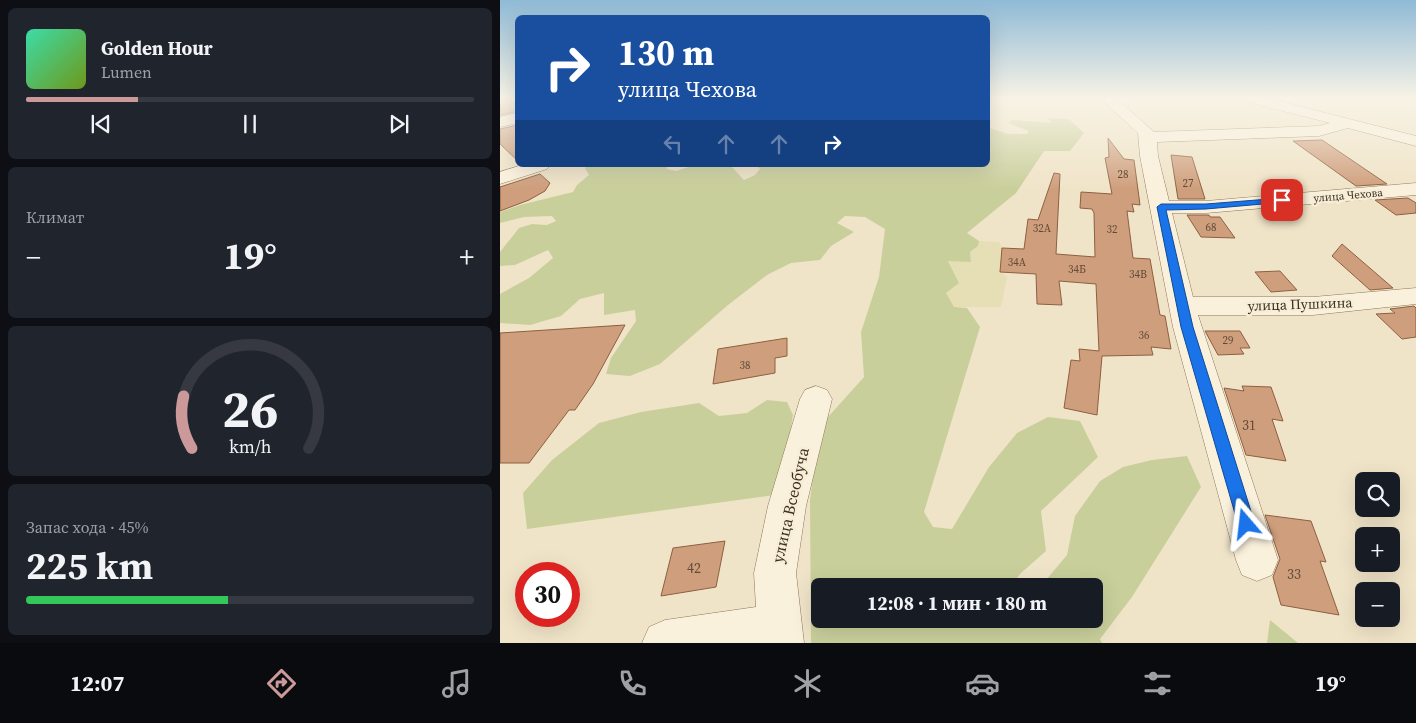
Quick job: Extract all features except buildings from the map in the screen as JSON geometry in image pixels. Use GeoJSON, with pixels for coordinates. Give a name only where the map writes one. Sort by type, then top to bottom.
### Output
{"type":"FeatureCollection","features":[{"type":"Feature","properties":{"kind":"street"},"geometry":{"type":"LineString","coordinates":[[1144,129],[1148,136],[1149,156],[1184,306],[1187,327],[1257,560]]}},
{"type":"Feature","properties":{"kind":"street"},"geometry":{"type":"LineString","coordinates":[[1148,136],[1183,137],[1319,131],[1327,129]]}},
{"type":"Feature","properties":{"kind":"street"},"geometry":{"type":"LineString","coordinates":[[1367,129],[1416,141]]}},
{"type":"Feature","properties":{"kind":"street"},"geometry":{"type":"LineString","coordinates":[[500,178],[535,167]]}},
{"type":"Feature","properties":{"kind":"street","name":"улица Чехова"},"geometry":{"type":"LineString","coordinates":[[1161,207],[1206,207],[1416,189]]}},
{"type":"Feature","properties":{"kind":"street","name":"улица Пушкина"},"geometry":{"type":"LineString","coordinates":[[1184,306],[1313,306],[1416,296]]}},
{"type":"Feature","properties":{"kind":"street","name":"улица Всеобуча"},"geometry":{"type":"LineString","coordinates":[[780,635],[775,573],[787,506],[816,399]]}},
{"type":"Feature","properties":{"kind":"street"},"geometry":{"type":"LineString","coordinates":[[664,643],[780,635]]}},
{"type":"Feature","properties":{"kind":"shaded area"},"geometry":{"type":"Polygon","coordinates":[[[979,241],[999,242],[1002,248],[1000,272],[1007,277],[1001,307],[954,307],[946,293],[959,283],[948,260],[971,262],[970,252],[978,246],[979,241]]]}},
{"type":"Feature","properties":{"kind":"green space"},"geometry":{"type":"Polygon","coordinates":[[[990,129],[1008,134],[1027,134],[1029,131],[1024,129],[1080,129],[1084,133],[1070,151],[1044,151],[1016,193],[967,233],[979,241],[978,246],[970,252],[971,262],[948,261],[959,283],[946,293],[954,307],[967,308],[980,327],[924,512],[933,527],[952,529],[989,467],[1017,433],[1048,417],[1080,421],[1098,457],[1041,511],[1046,551],[1017,578],[811,578],[811,628],[1103,628],[1103,578],[1048,578],[1067,555],[1075,516],[1100,481],[1123,467],[1152,460],[1187,456],[1201,487],[1132,597],[1100,639],[1102,643],[811,643],[810,500],[819,427],[864,377],[861,332],[879,277],[885,229],[865,217],[845,216],[837,223],[854,232],[831,246],[820,260],[791,263],[767,275],[728,305],[660,364],[630,376],[606,374],[611,358],[636,321],[635,310],[604,315],[604,293],[580,299],[561,316],[530,325],[500,323],[500,294],[529,278],[553,258],[548,250],[515,265],[500,266],[500,252],[519,228],[532,224],[547,225],[556,221],[552,216],[524,217],[500,223],[500,212],[573,192],[577,185],[589,175],[586,167],[666,167],[667,169],[676,171],[689,167],[732,167],[744,180],[755,175],[760,169],[758,167],[990,167],[990,129]]]}},
{"type":"Feature","properties":{"kind":"green space"},"geometry":{"type":"Polygon","coordinates":[[[767,400],[787,402],[793,415],[785,466],[774,495],[527,529],[523,493],[552,460],[599,423],[641,412],[699,403],[719,416],[747,413],[767,400]]]}},
{"type":"Feature","properties":{"kind":"green space"},"geometry":{"type":"Polygon","coordinates":[[[1270,620],[1298,643],[1267,643],[1270,620]]]}},
{"type":"Feature","properties":{"kind":"route"},"geometry":{"type":"LineString","coordinates":[[1246,524],[1187,327],[1184,306],[1161,207],[1206,207],[1282,200]]}}]}
